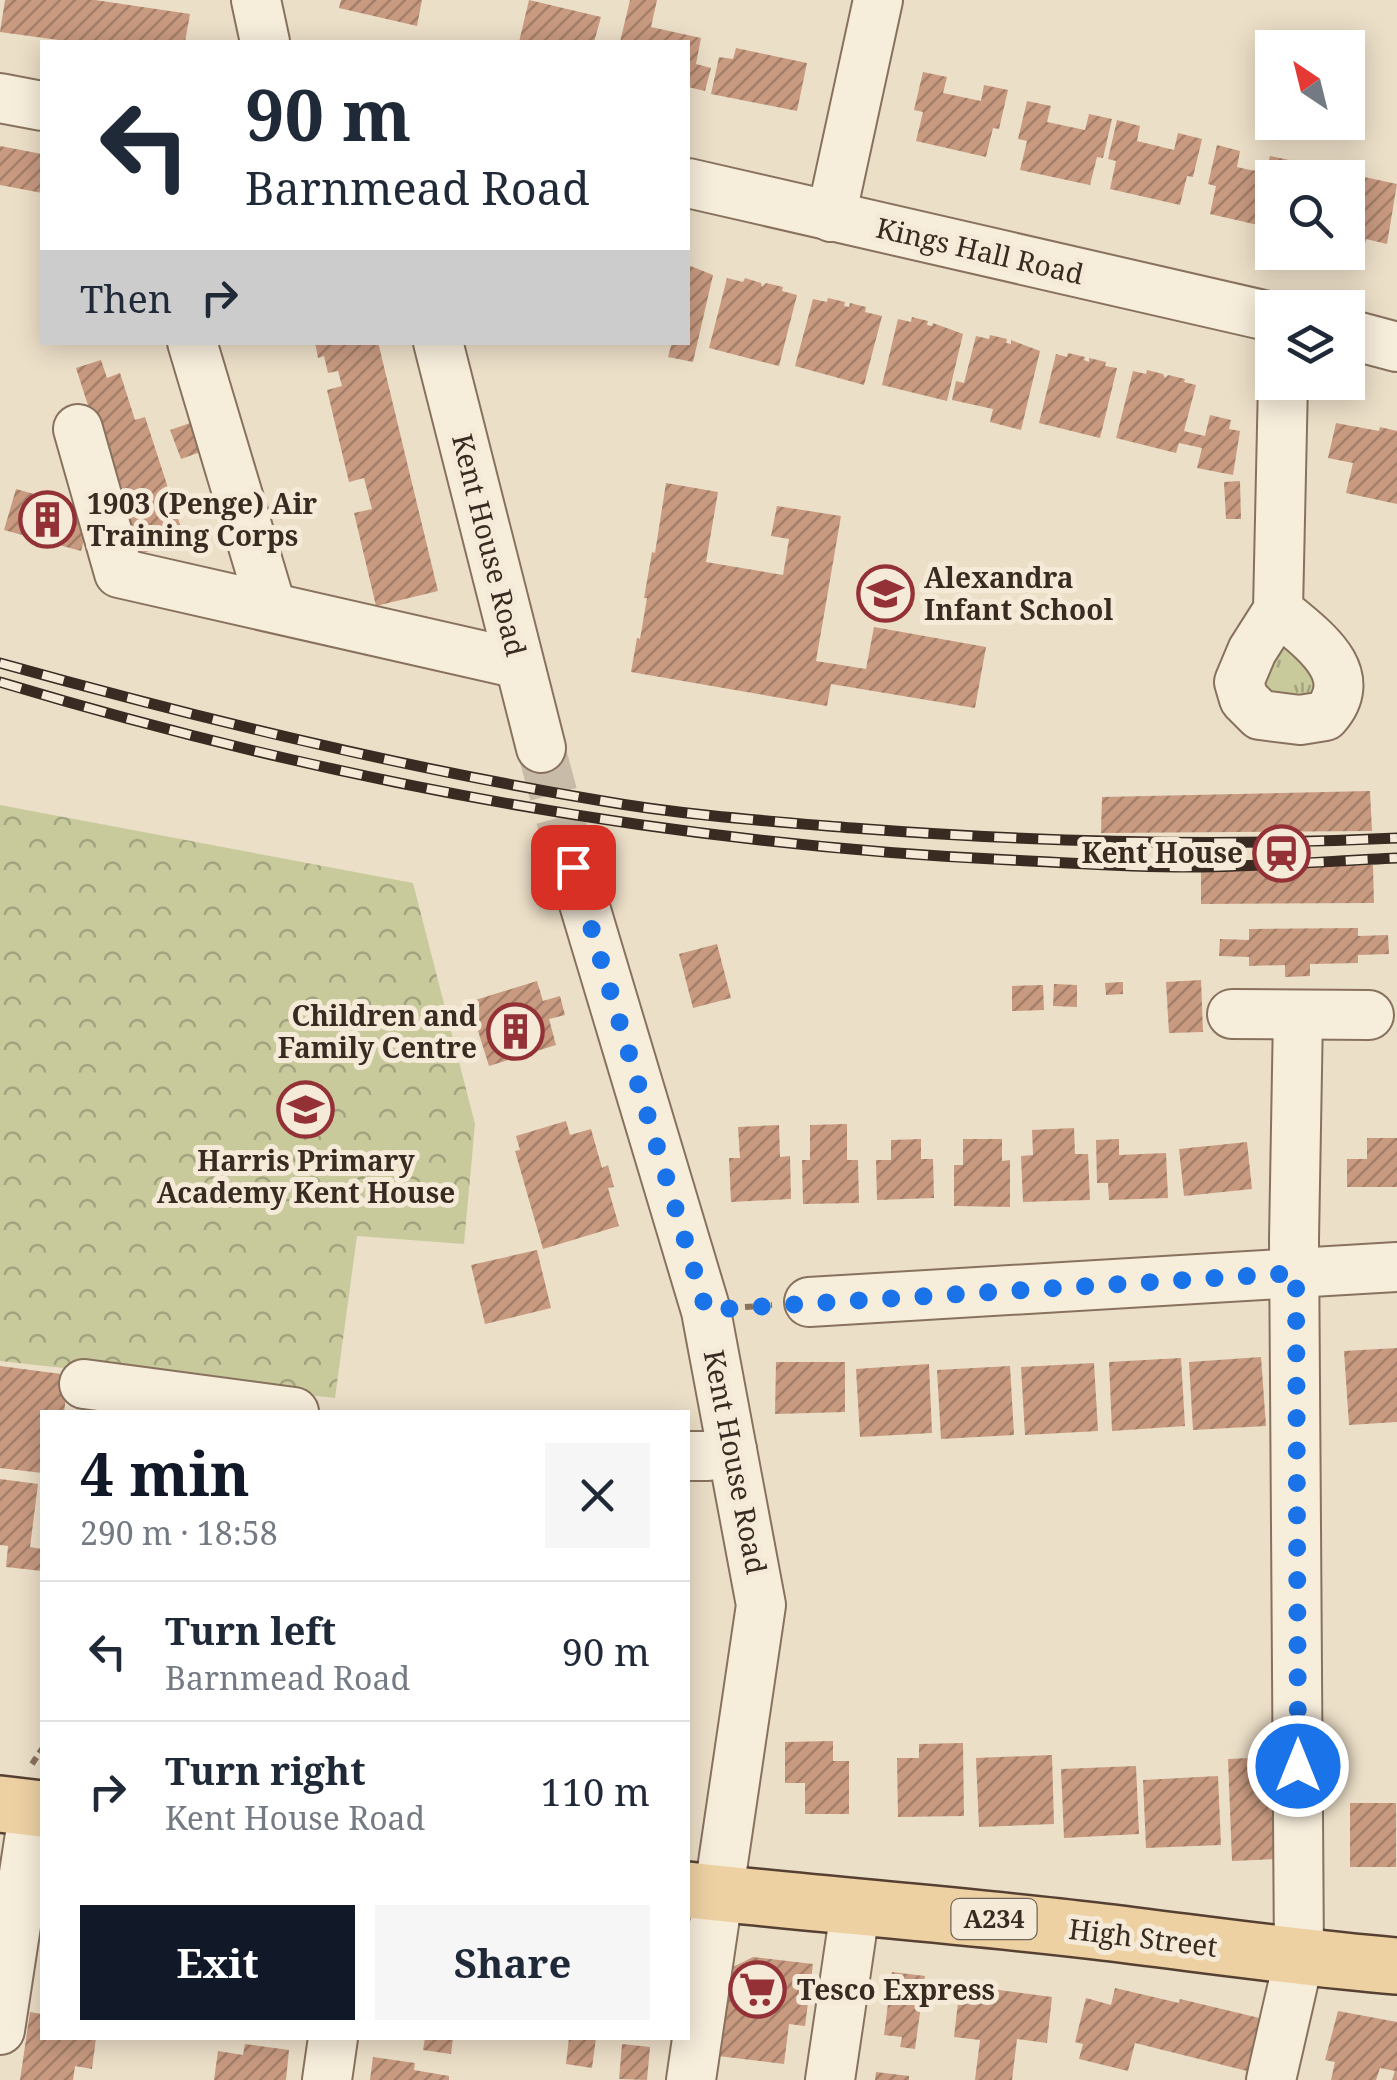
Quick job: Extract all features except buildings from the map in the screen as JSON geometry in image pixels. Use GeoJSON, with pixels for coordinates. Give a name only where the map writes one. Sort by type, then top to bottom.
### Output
{"type":"FeatureCollection","features":[{"type":"Feature","properties":{"kind":"main road","name":"High Street"},"geometry":{"type":"LineString","coordinates":[[703,1892],[856,1904],[1299,1958]]}},
{"type":"Feature","properties":{"kind":"main road","name":"A234"},"geometry":{"type":"LineString","coordinates":[[1299,1958],[1397,1966]]}},
{"type":"Feature","properties":{"kind":"street"},"geometry":{"type":"LineString","coordinates":[[256,0],[265,40]]}},
{"type":"Feature","properties":{"kind":"street"},"geometry":{"type":"LineString","coordinates":[[831,218],[878,0]]}},
{"type":"Feature","properties":{"kind":"street"},"geometry":{"type":"LineString","coordinates":[[0,98],[40,106]]}},
{"type":"Feature","properties":{"kind":"street","name":"Kings Hall Road"},"geometry":{"type":"LineString","coordinates":[[690,183],[1255,313]]}},
{"type":"Feature","properties":{"kind":"street"},"geometry":{"type":"LineString","coordinates":[[1365,338],[1397,346]]}},
{"type":"Feature","properties":{"kind":"street"},"geometry":{"type":"LineString","coordinates":[[193,345],[271,606]]}},
{"type":"Feature","properties":{"kind":"street","name":"Kent House Road"},"geometry":{"type":"LineString","coordinates":[[439,345],[540,748]]}},
{"type":"Feature","properties":{"kind":"street"},"geometry":{"type":"LineString","coordinates":[[1278,610],[1283,400]]}},
{"type":"Feature","properties":{"kind":"street"},"geometry":{"type":"LineString","coordinates":[[78,429],[120,573],[519,664]]}},
{"type":"Feature","properties":{"kind":"street","name":"Kent House Road"},"geometry":{"type":"LineString","coordinates":[[573,867],[706,1310],[710,1453],[761,1604],[703,1892],[691,2080]]}},
{"type":"Feature","properties":{"kind":"street"},"geometry":{"type":"LineString","coordinates":[[1232,1014],[1368,1014]]}},
{"type":"Feature","properties":{"kind":"street"},"geometry":{"type":"LineString","coordinates":[[1271,2080],[1299,1958],[1298,1014]]}},
{"type":"Feature","properties":{"kind":"street"},"geometry":{"type":"LineString","coordinates":[[808,1302],[1397,1268]]}},
{"type":"Feature","properties":{"kind":"street"},"geometry":{"type":"LineString","coordinates":[[84,1384],[279,1410]]}},
{"type":"Feature","properties":{"kind":"street"},"geometry":{"type":"LineString","coordinates":[[0,2030],[25,1807]]}},
{"type":"Feature","properties":{"kind":"street"},"geometry":{"type":"LineString","coordinates":[[830,2080],[856,1904]]}},
{"type":"Feature","properties":{"kind":"street"},"geometry":{"type":"LineString","coordinates":[[328,2080],[333,2040]]}},
{"type":"Feature","properties":{"kind":"path"},"geometry":{"type":"LineString","coordinates":[[706,1310],[808,1302]]}},
{"type":"Feature","properties":{"kind":"green space"},"geometry":{"type":"Polygon","coordinates":[[[1282,649],[1307,651],[1322,695],[1303,711],[1261,691],[1263,666],[1282,649]]]}},
{"type":"Feature","properties":{"kind":"green space"},"geometry":{"type":"Polygon","coordinates":[[[0,805],[413,883],[475,1124],[464,1244],[357,1236],[335,1398],[0,1361],[0,805]]]}},
{"type":"Feature","properties":{"kind":"tunnel"},"geometry":{"type":"LineString","coordinates":[[541,748],[573,867]]}},
{"type":"Feature","properties":{"kind":"railway"},"geometry":{"type":"LineString","coordinates":[[0,663],[222,722],[371,756],[660,810],[853,828],[1057,840],[1261,842],[1397,838]]}},
{"type":"Feature","properties":{"kind":"railway"},"geometry":{"type":"LineString","coordinates":[[0,682],[248,749],[374,778],[627,823],[883,852],[1153,867],[1397,858]]}},
{"type":"Feature","properties":{"kind":"place","name":"1903 (Penge) Air Training Corps"},"geometry":{"type":"Point","coordinates":[48,520]}},
{"type":"Feature","properties":{"kind":"place","name":"Alexandra Infant School"},"geometry":{"type":"Point","coordinates":[885,594]}},
{"type":"Feature","properties":{"kind":"place","name":"Kent House"},"geometry":{"type":"Point","coordinates":[1282,853]}},
{"type":"Feature","properties":{"kind":"place","name":"Children and Family Centre"},"geometry":{"type":"Point","coordinates":[516,1032]}},
{"type":"Feature","properties":{"kind":"place","name":"Harris Primary Academy Kent House"},"geometry":{"type":"Point","coordinates":[306,1110]}},
{"type":"Feature","properties":{"kind":"place","name":"Tesco Express"},"geometry":{"type":"Point","coordinates":[758,1990]}},
{"type":"Feature","properties":{"kind":"route"},"geometry":{"type":"LineString","coordinates":[[573,867],[706,1310],[1296,1273],[1298,1766]]}}]}
